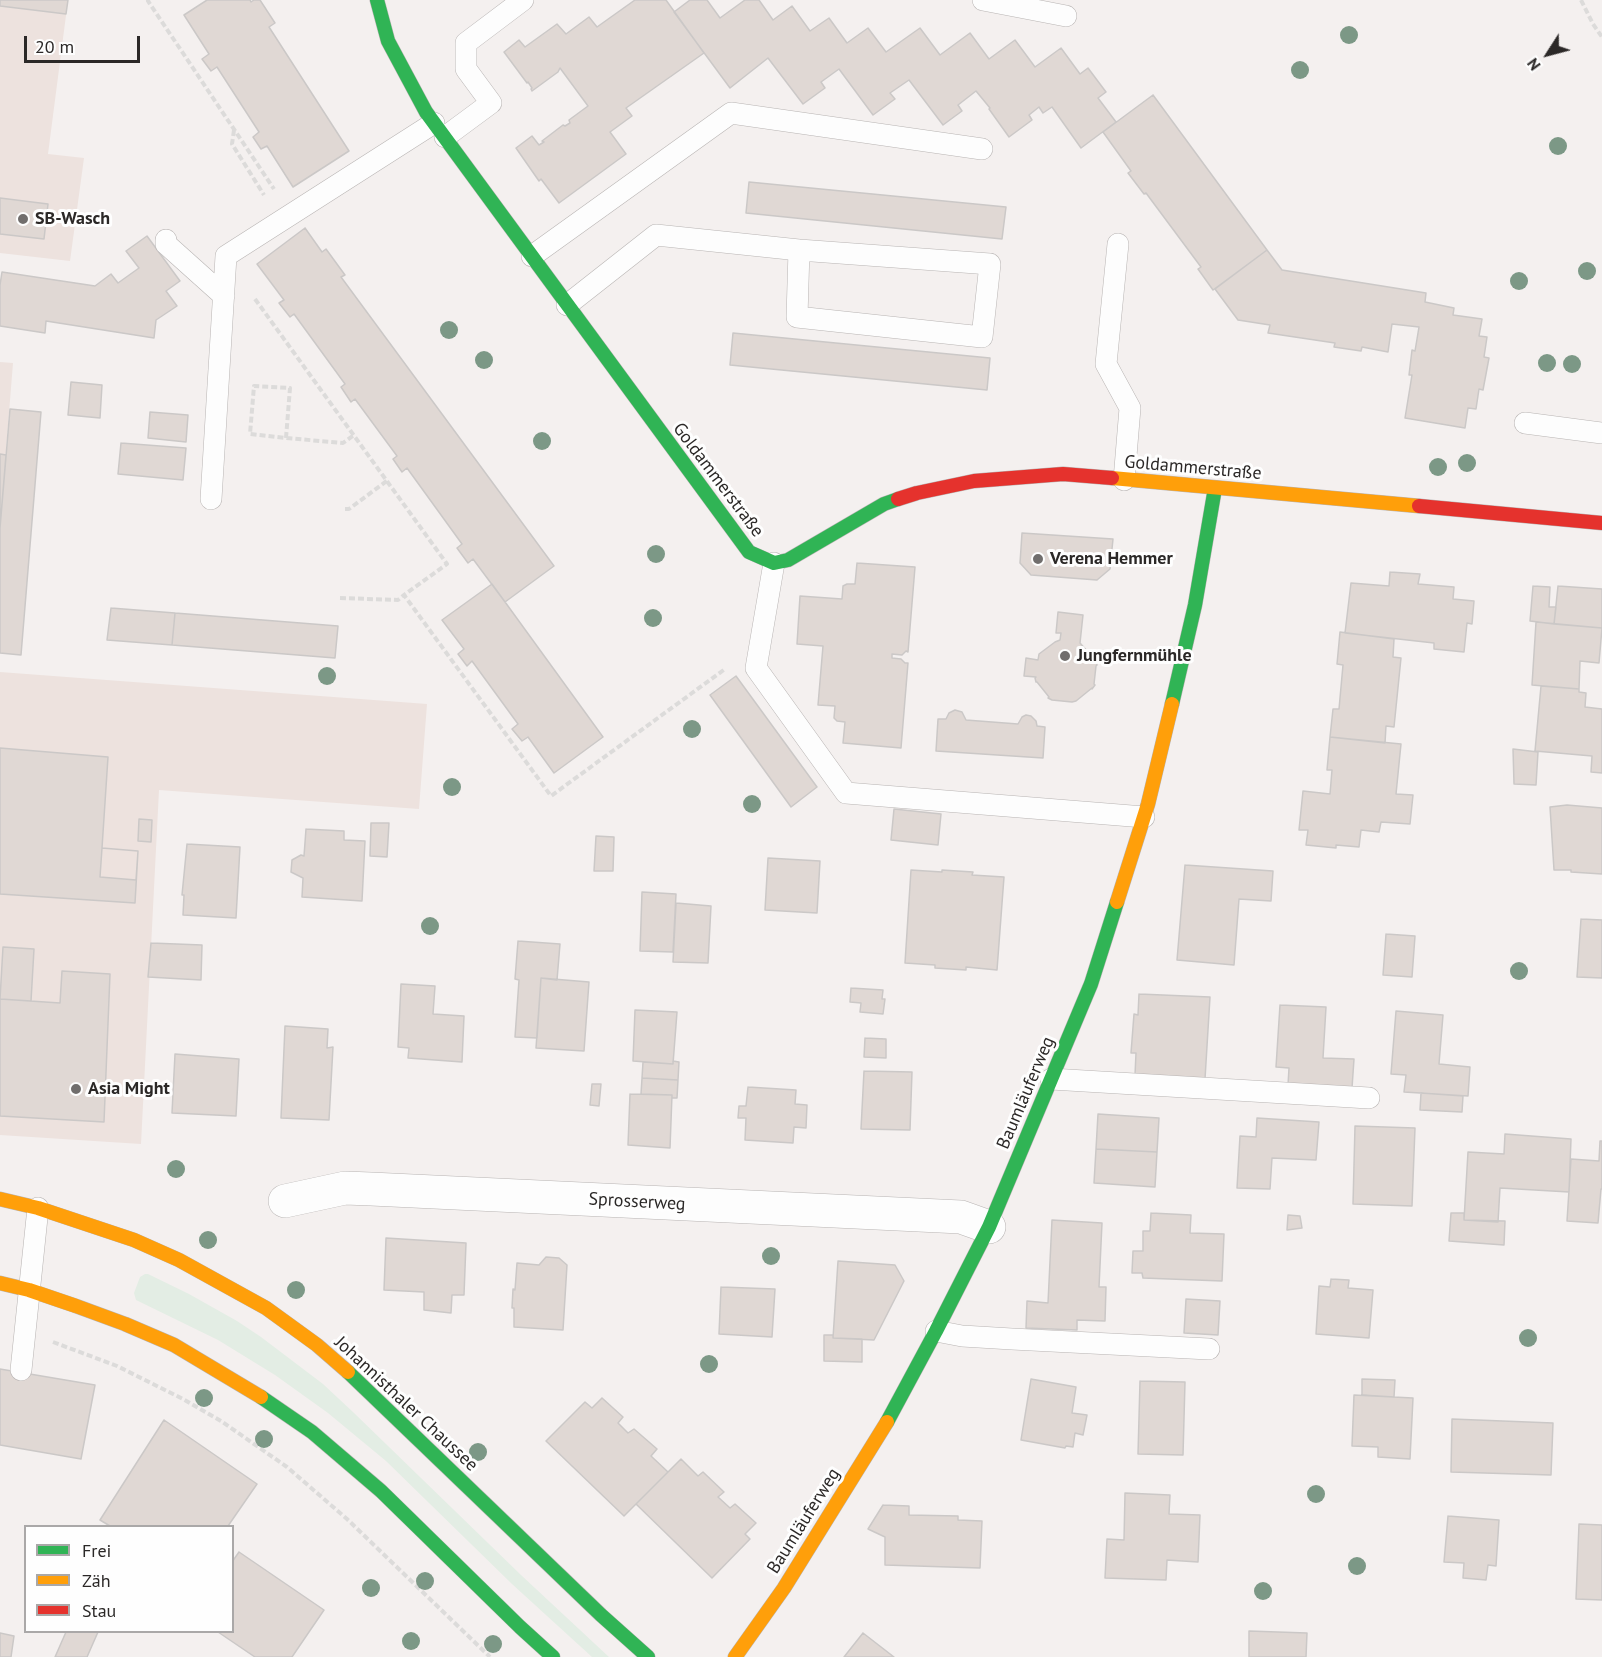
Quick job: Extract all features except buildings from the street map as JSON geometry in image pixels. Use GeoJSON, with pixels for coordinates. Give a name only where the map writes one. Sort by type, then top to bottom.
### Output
{"type":"FeatureCollection","features":[{"type":"Feature","properties":{"kind":"street","name":"Goldammerstraße"},"geometry":{"type":"LineString","coordinates":[[377,0],[388,41],[426,112],[749,552],[774,563],[788,560],[884,504],[917,493],[974,481],[1063,474],[1602,523]]}},
{"type":"Feature","properties":{"kind":"street","name":"Baumläuferweg"},"geometry":{"type":"LineString","coordinates":[[735,1657],[784,1588],[858,1470],[936,1331],[989,1227],[1091,984],[1144,817],[1195,605],[1215,488]]}},
{"type":"Feature","properties":{"kind":"street","name":"Sprosserweg"},"geometry":{"type":"LineString","coordinates":[[285,1201],[345,1188],[961,1217],[989,1227]]}},
{"type":"Feature","properties":{"kind":"street","name":"Johannisthaler Chaussee"},"geometry":{"type":"LineString","coordinates":[[0,1199],[38,1208],[134,1240],[222,1282],[266,1308],[317,1345],[360,1382],[585,1600],[648,1657]]}},
{"type":"Feature","properties":{"kind":"street"},"geometry":{"type":"LineString","coordinates":[[0,1283],[29,1290],[125,1324],[174,1346],[224,1374],[312,1432],[381,1491],[553,1657]]}},
{"type":"Feature","properties":{"kind":"lane"},"geometry":{"type":"LineString","coordinates":[[211,499],[226,256],[439,130],[491,103],[466,69],[466,43],[523,0]]}},
{"type":"Feature","properties":{"kind":"lane"},"geometry":{"type":"LineString","coordinates":[[982,0],[1066,16]]}},
{"type":"Feature","properties":{"kind":"lane"},"geometry":{"type":"LineString","coordinates":[[532,256],[731,113],[982,149]]}},
{"type":"Feature","properties":{"kind":"lane"},"geometry":{"type":"LineString","coordinates":[[567,305],[656,236],[799,250],[990,264],[982,337],[796,317],[799,250]]}},
{"type":"Feature","properties":{"kind":"lane"},"geometry":{"type":"LineString","coordinates":[[166,240],[166,244],[224,296]]}},
{"type":"Feature","properties":{"kind":"lane"},"geometry":{"type":"LineString","coordinates":[[1118,243],[1106,364],[1130,408],[1124,480]]}},
{"type":"Feature","properties":{"kind":"lane"},"geometry":{"type":"LineString","coordinates":[[1525,423],[1602,432]]}},
{"type":"Feature","properties":{"kind":"lane"},"geometry":{"type":"LineString","coordinates":[[774,563],[756,668],[846,793],[1144,817]]}},
{"type":"Feature","properties":{"kind":"lane"},"geometry":{"type":"LineString","coordinates":[[1051,1079],[1369,1098]]}},
{"type":"Feature","properties":{"kind":"lane"},"geometry":{"type":"LineString","coordinates":[[21,1370],[38,1208]]}},
{"type":"Feature","properties":{"kind":"lane"},"geometry":{"type":"LineString","coordinates":[[936,1331],[962,1336],[1209,1349]]}},
{"type":"Feature","properties":{"kind":"path"},"geometry":{"type":"LineString","coordinates":[[150,0],[148,1],[271,185]]}},
{"type":"Feature","properties":{"kind":"path"},"geometry":{"type":"LineString","coordinates":[[1581,0],[1602,37]]}},
{"type":"Feature","properties":{"kind":"path"},"geometry":{"type":"LineString","coordinates":[[234,130],[232,144],[270,204]]}},
{"type":"Feature","properties":{"kind":"path"},"geometry":{"type":"LineString","coordinates":[[226,260],[447,564],[398,600],[340,598]]}},
{"type":"Feature","properties":{"kind":"path"},"geometry":{"type":"LineString","coordinates":[[286,438],[290,388],[254,386],[250,434],[286,438],[343,443],[354,435]]}},
{"type":"Feature","properties":{"kind":"path"},"geometry":{"type":"LineString","coordinates":[[345,508],[349,509],[388,480]]}},
{"type":"Feature","properties":{"kind":"path"},"geometry":{"type":"LineString","coordinates":[[404,595],[551,796],[761,643]]}},
{"type":"Feature","properties":{"kind":"path"},"geometry":{"type":"LineString","coordinates":[[25,1333],[117,1366],[212,1415],[259,1446],[347,1519],[490,1657]]}},
{"type":"Feature","properties":{"kind":"shaded area"},"geometry":{"type":"Polygon","coordinates":[[[0,0],[68,0],[48,154],[84,158],[70,261],[0,253],[0,0]]]}},
{"type":"Feature","properties":{"kind":"shaded area"},"geometry":{"type":"Polygon","coordinates":[[[0,362],[13,363],[0,525],[0,362]]]}},
{"type":"Feature","properties":{"kind":"shaded area"},"geometry":{"type":"Polygon","coordinates":[[[0,672],[427,704],[419,809],[159,790],[141,1144],[0,1135],[0,672]]]}},
{"type":"Feature","properties":{"kind":"shaded area"},"geometry":{"type":"Polygon","coordinates":[[[145,1274],[189,1294],[237,1321],[323,1384],[609,1657],[592,1657],[512,1584],[386,1461],[328,1413],[275,1375],[218,1340],[136,1300],[134,1293],[140,1277],[145,1274]]]}},
{"type":"Feature","properties":{"kind":"traffic: fast"},"geometry":{"type":"LineString","coordinates":[[377,0],[388,41],[426,112],[749,552],[774,563],[788,560],[884,504],[898,499]]}},
{"type":"Feature","properties":{"kind":"traffic: fast"},"geometry":{"type":"LineString","coordinates":[[1172,704],[1195,605],[1215,488]]}},
{"type":"Feature","properties":{"kind":"traffic: fast"},"geometry":{"type":"LineString","coordinates":[[887,1422],[989,1227],[1091,984],[1117,902]]}},
{"type":"Feature","properties":{"kind":"traffic: fast"},"geometry":{"type":"LineString","coordinates":[[348,1372],[601,1615],[648,1657]]}},
{"type":"Feature","properties":{"kind":"traffic: fast"},"geometry":{"type":"LineString","coordinates":[[261,1397],[312,1432],[381,1491],[553,1657]]}},
{"type":"Feature","properties":{"kind":"traffic: slow"},"geometry":{"type":"LineString","coordinates":[[1112,478],[1419,506]]}},
{"type":"Feature","properties":{"kind":"traffic: slow"},"geometry":{"type":"LineString","coordinates":[[1117,902],[1148,804],[1172,704]]}},
{"type":"Feature","properties":{"kind":"traffic: slow"},"geometry":{"type":"LineString","coordinates":[[0,1199],[38,1208],[134,1240],[179,1260],[266,1308],[317,1345],[348,1372]]}},
{"type":"Feature","properties":{"kind":"traffic: slow"},"geometry":{"type":"LineString","coordinates":[[0,1283],[76,1306],[174,1345],[261,1397]]}},
{"type":"Feature","properties":{"kind":"traffic: slow"},"geometry":{"type":"LineString","coordinates":[[735,1657],[784,1588],[887,1422]]}},
{"type":"Feature","properties":{"kind":"traffic: jam"},"geometry":{"type":"LineString","coordinates":[[898,499],[974,481],[1063,474],[1112,478]]}},
{"type":"Feature","properties":{"kind":"traffic: jam"},"geometry":{"type":"LineString","coordinates":[[1419,506],[1602,523]]}},
{"type":"Feature","properties":{"kind":"place","name":"SB-Wasch"},"geometry":{"type":"Point","coordinates":[23,219]}},
{"type":"Feature","properties":{"kind":"place","name":"Verena Hemmer"},"geometry":{"type":"Point","coordinates":[1038,559]}},
{"type":"Feature","properties":{"kind":"place","name":"Jungfernmühle"},"geometry":{"type":"Point","coordinates":[1065,656]}},
{"type":"Feature","properties":{"kind":"place","name":"Asia Might"},"geometry":{"type":"Point","coordinates":[76,1089]}}]}
